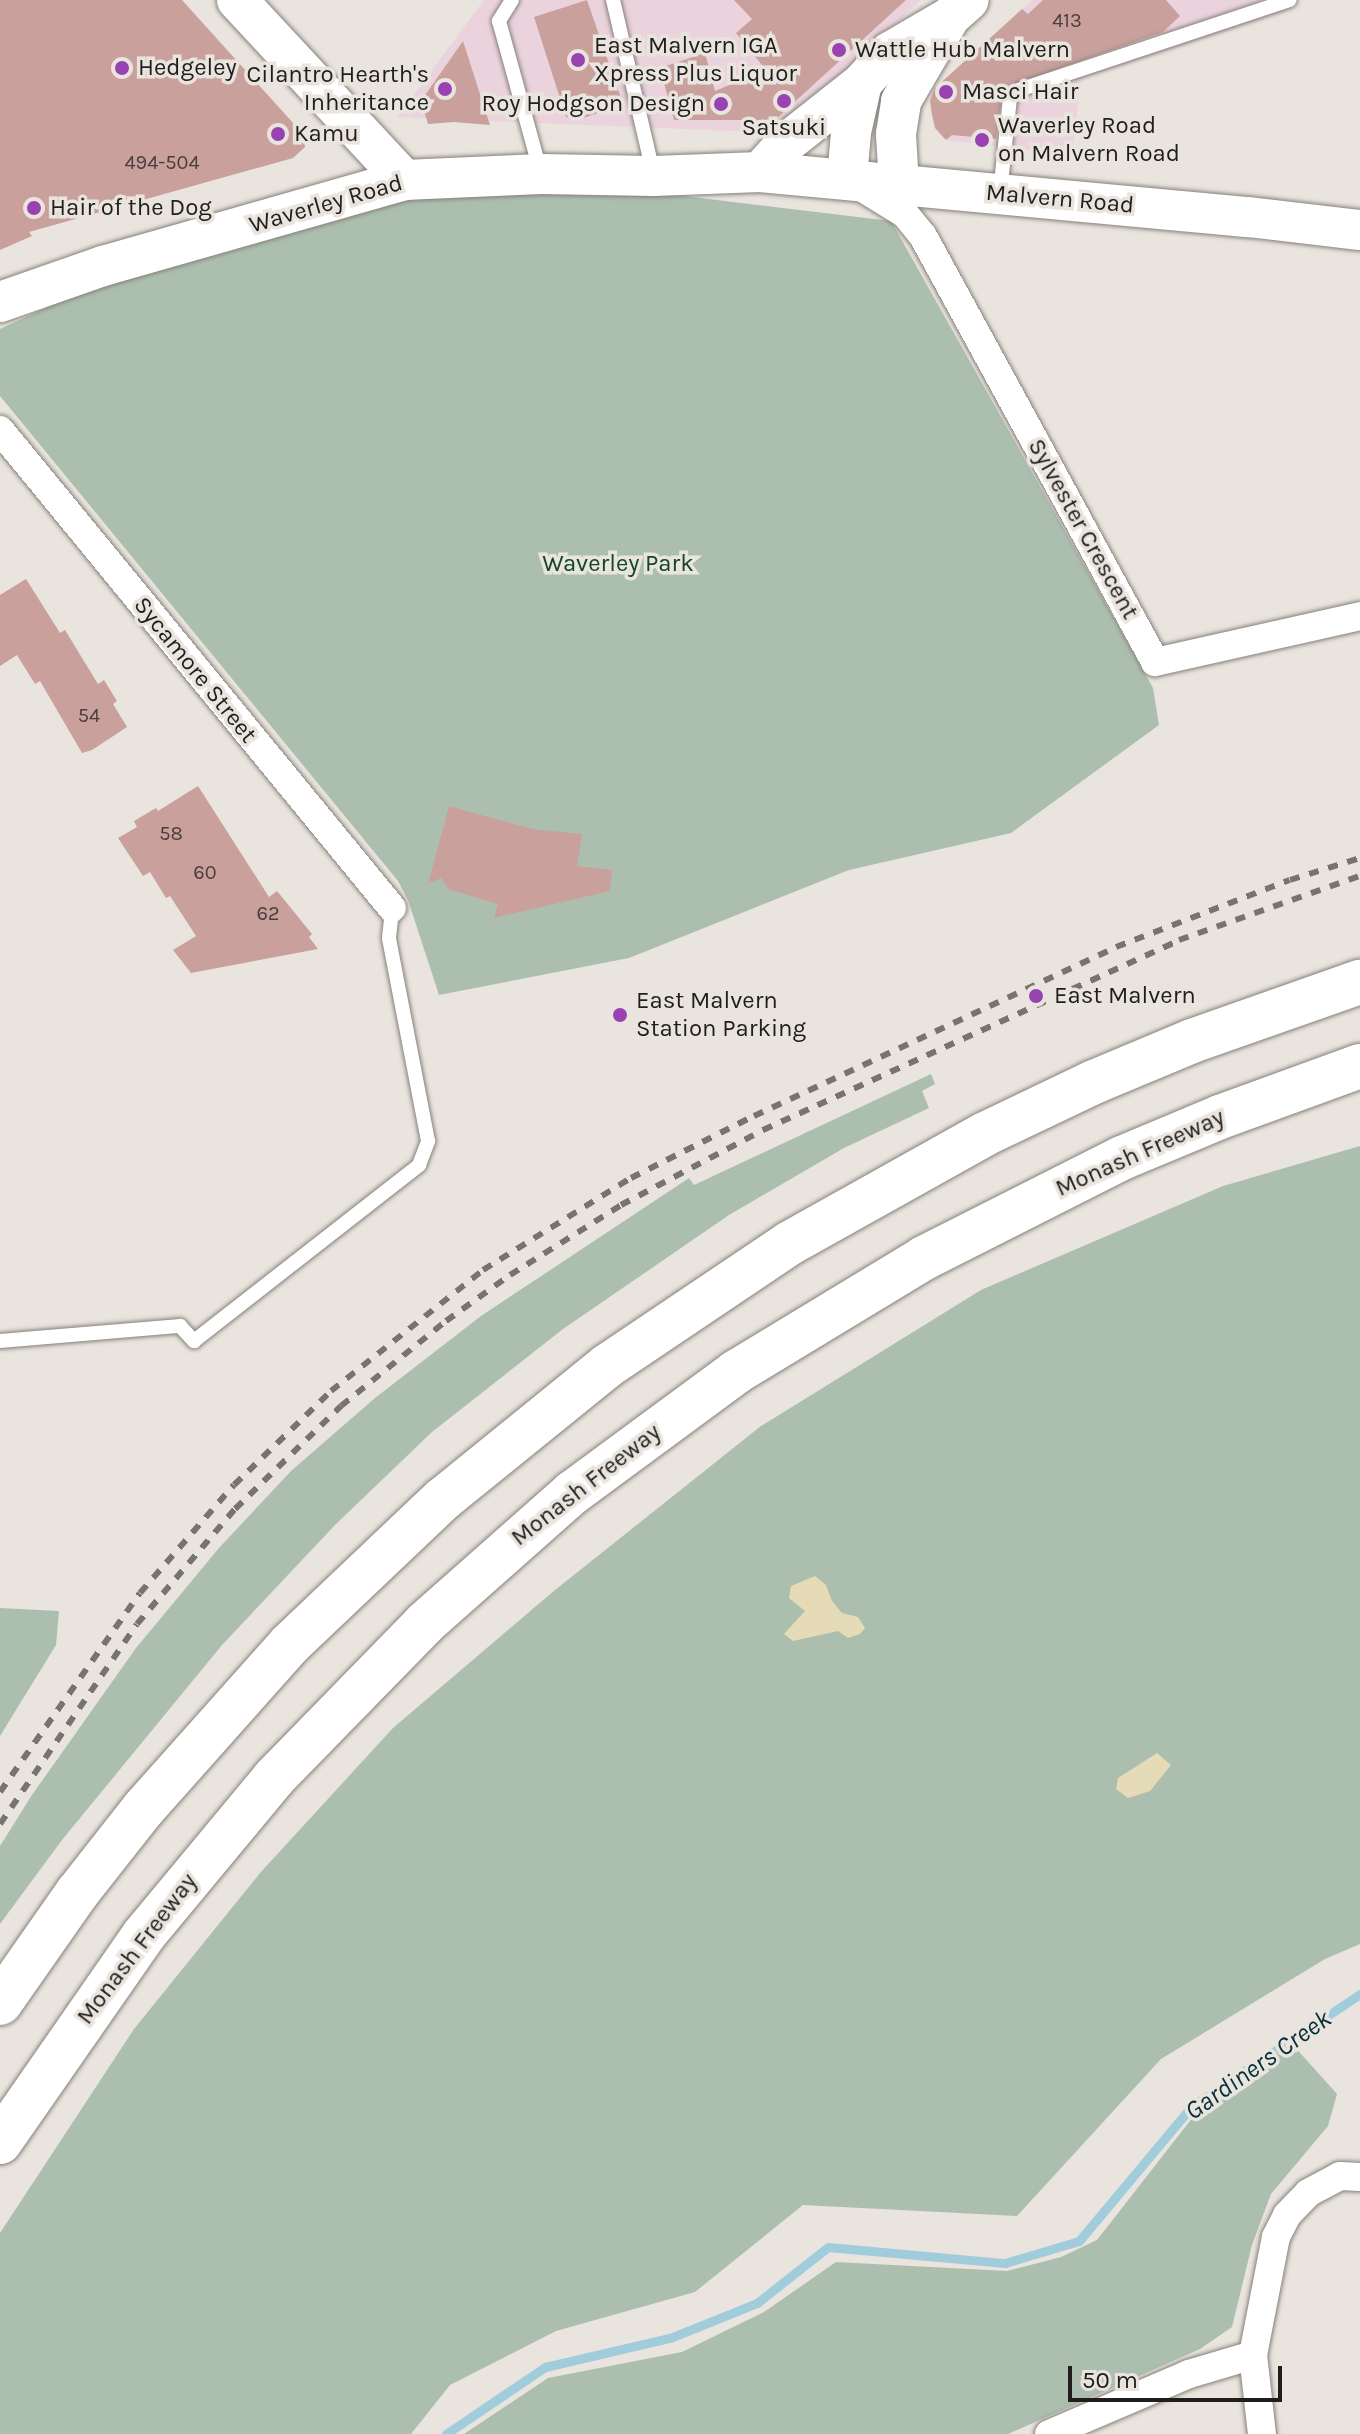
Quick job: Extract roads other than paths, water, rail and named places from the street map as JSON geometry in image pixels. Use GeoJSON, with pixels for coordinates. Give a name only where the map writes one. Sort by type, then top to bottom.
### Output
{"type":"FeatureCollection","features":[{"type":"Feature","properties":{"kind":"highway"},"geometry":{"type":"LineString","coordinates":[[0,2003],[77,1893],[144,1808],[289,1645],[443,1499],[607,1366],[790,1243],[985,1134],[1094,1082],[1192,1041],[1360,982]]}},
{"type":"Feature","properties":{"kind":"highway","name":"Monash Freeway"},"geometry":{"type":"LineString","coordinates":[[0,2142],[143,1936],[274,1778],[425,1623],[572,1493],[736,1372],[924,1258],[1028,1202],[1122,1158],[1233,1112],[1360,1066]]}},
{"type":"Feature","properties":{"kind":"main road"},"geometry":{"type":"LineString","coordinates":[[237,0],[404,180]]}},
{"type":"Feature","properties":{"kind":"main road"},"geometry":{"type":"LineString","coordinates":[[760,172],[785,144],[862,83],[890,52],[960,8]]}},
{"type":"Feature","properties":{"kind":"main road"},"geometry":{"type":"LineString","coordinates":[[902,199],[896,134],[901,101],[960,8]]}},
{"type":"Feature","properties":{"kind":"main road"},"geometry":{"type":"LineString","coordinates":[[847,178],[851,132],[862,83]]}},
{"type":"Feature","properties":{"kind":"main road","name":"Waverley Road"},"geometry":{"type":"LineString","coordinates":[[0,302],[103,266],[404,180],[541,174],[654,176],[760,172]]}},
{"type":"Feature","properties":{"kind":"main road","name":"Malvern Road"},"geometry":{"type":"LineString","coordinates":[[760,172],[847,178],[902,199],[1000,193],[1360,230]]}},
{"type":"Feature","properties":{"kind":"street","name":"Sylvester Crescent"},"geometry":{"type":"LineString","coordinates":[[902,199],[1155,662],[1360,616]]}},
{"type":"Feature","properties":{"kind":"street","name":"Sycamore Street"},"geometry":{"type":"LineString","coordinates":[[0,430],[392,908]]}},
{"type":"Feature","properties":{"kind":"street"},"geometry":{"type":"LineString","coordinates":[[1262,2434],[1253,2355],[1273,2249],[1282,2224],[1308,2193],[1331,2179],[1354,2176]]}},
{"type":"Feature","properties":{"kind":"street"},"geometry":{"type":"LineString","coordinates":[[1049,2434],[1189,2374],[1253,2355]]}},
{"type":"Feature","properties":{"kind":"lane"},"geometry":{"type":"LineString","coordinates":[[512,0],[499,21],[541,174]]}},
{"type":"Feature","properties":{"kind":"lane"},"geometry":{"type":"LineString","coordinates":[[613,0],[654,176]]}},
{"type":"Feature","properties":{"kind":"lane"},"geometry":{"type":"LineString","coordinates":[[1000,193],[1010,98],[1019,90],[1289,0]]}},
{"type":"Feature","properties":{"kind":"lane"},"geometry":{"type":"LineString","coordinates":[[0,1341],[180,1326],[194,1341],[419,1165],[428,1141],[389,938],[392,908]]}},
{"type":"Feature","properties":{"kind":"waterway","name":"Gardiners Creek"},"geometry":{"type":"LineString","coordinates":[[446,2434],[545,2367],[670,2338],[757,2303],[828,2247],[1005,2263],[1079,2241],[1192,2106],[1360,1994]]}},
{"type":"Feature","properties":{"kind":"railway"},"geometry":{"type":"LineString","coordinates":[[0,1792],[140,1593],[234,1485],[331,1391],[483,1270],[631,1178],[754,1116],[1116,947],[1290,880],[1360,858]]}},
{"type":"Feature","properties":{"kind":"railway"},"geometry":{"type":"LineString","coordinates":[[0,1824],[137,1624],[235,1509],[341,1406],[446,1321],[510,1275],[621,1205],[763,1130],[1179,940],[1360,876]]}},
{"type":"Feature","properties":{"kind":"place","name":"Wattle Hub Malvern"},"geometry":{"type":"Point","coordinates":[839,50]}},
{"type":"Feature","properties":{"kind":"place","name":"East Malvern IGA Xpress Plus Liquor"},"geometry":{"type":"Point","coordinates":[578,60]}},
{"type":"Feature","properties":{"kind":"place","name":"Hedgeley"},"geometry":{"type":"Point","coordinates":[122,68]}},
{"type":"Feature","properties":{"kind":"place","name":"Cilantro Hearth's Inheritance"},"geometry":{"type":"Point","coordinates":[445,89]}},
{"type":"Feature","properties":{"kind":"place","name":"Masci Hair"},"geometry":{"type":"Point","coordinates":[946,92]}},
{"type":"Feature","properties":{"kind":"place","name":"Satsuki"},"geometry":{"type":"Point","coordinates":[784,101]}},
{"type":"Feature","properties":{"kind":"place","name":"Roy Hodgson Design"},"geometry":{"type":"Point","coordinates":[721,104]}},
{"type":"Feature","properties":{"kind":"place","name":"Kamu"},"geometry":{"type":"Point","coordinates":[278,134]}},
{"type":"Feature","properties":{"kind":"place","name":"Waverley Road on Malvern Road"},"geometry":{"type":"Point","coordinates":[982,140]}},
{"type":"Feature","properties":{"kind":"place","name":"Hair of the Dog"},"geometry":{"type":"Point","coordinates":[34,208]}},
{"type":"Feature","properties":{"kind":"place","name":"East Malvern"},"geometry":{"type":"Point","coordinates":[1036,996]}},
{"type":"Feature","properties":{"kind":"place","name":"East Malvern Station Parking"},"geometry":{"type":"Point","coordinates":[620,1015]}},
{"type":"Feature","properties":{"kind":"park label","name":"Waverley Park"},"geometry":{"type":"Point","coordinates":[618,564]}}]}
